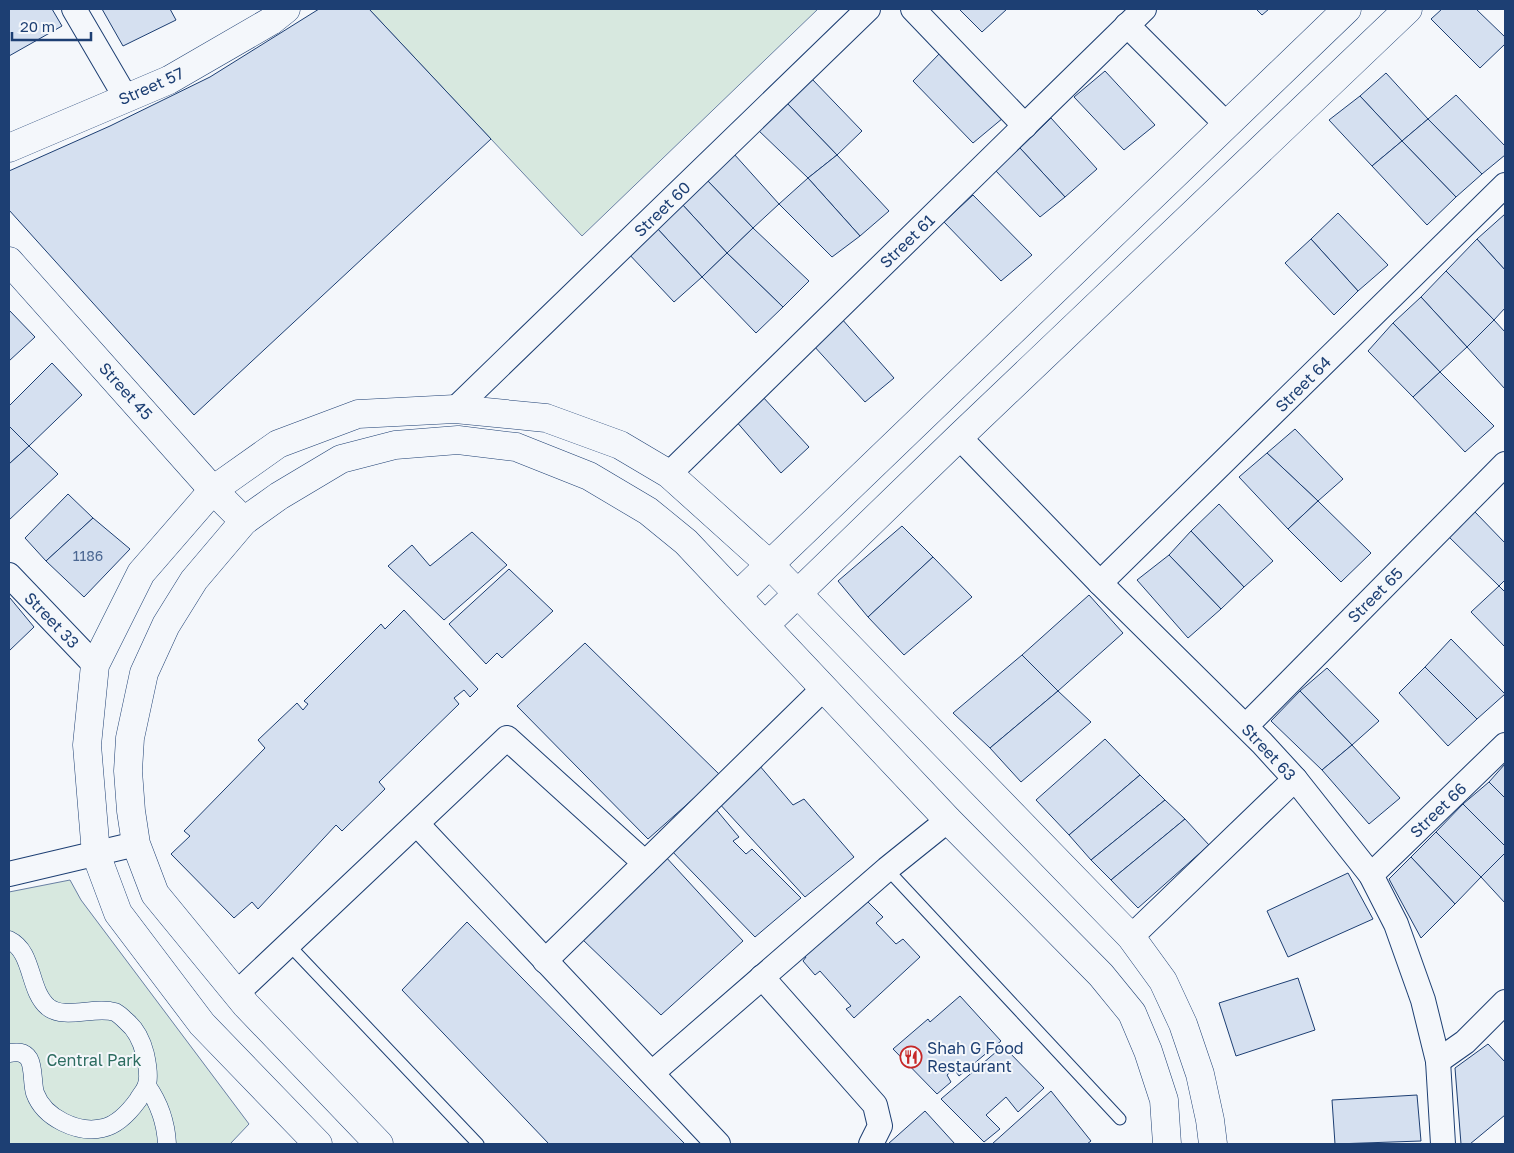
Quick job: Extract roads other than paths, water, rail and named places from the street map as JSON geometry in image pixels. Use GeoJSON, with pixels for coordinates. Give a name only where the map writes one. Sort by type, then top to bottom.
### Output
{"type":"FeatureCollection","features":[{"type":"Feature","properties":{"kind":"street"},"geometry":{"type":"LineString","coordinates":[[74,9],[126,98]]}},
{"type":"Feature","properties":{"kind":"street","name":"Street 57"},"geometry":{"type":"LineString","coordinates":[[9,148],[169,80],[271,22],[286,9]]}},
{"type":"Feature","properties":{"kind":"street","name":"Street 60"},"geometry":{"type":"LineString","coordinates":[[455,409],[868,9]]}},
{"type":"Feature","properties":{"kind":"street"},"geometry":{"type":"LineString","coordinates":[[913,9],[1025,126]]}},
{"type":"Feature","properties":{"kind":"street","name":"Street 61"},"geometry":{"type":"LineString","coordinates":[[669,474],[1144,9]]}},
{"type":"Feature","properties":{"kind":"street"},"geometry":{"type":"LineString","coordinates":[[737,596],[1346,9]]}},
{"type":"Feature","properties":{"kind":"street"},"geometry":{"type":"LineString","coordinates":[[765,625],[959,437],[1408,9]]}},
{"type":"Feature","properties":{"kind":"street"},"geometry":{"type":"LineString","coordinates":[[1127,25],[1226,124]]}},
{"type":"Feature","properties":{"kind":"street","name":"Street 64"},"geometry":{"type":"LineString","coordinates":[[1100,583],[1505,184]]}},
{"type":"Feature","properties":{"kind":"street","name":"Street 45"},"geometry":{"type":"LineString","coordinates":[[9,260],[214,490],[244,521]]}},
{"type":"Feature","properties":{"kind":"street"},"geometry":{"type":"LineString","coordinates":[[318,1144],[202,1024],[118,913],[96,854],[87,745],[95,665],[141,573],[214,490],[278,444],[358,414],[455,409],[546,418],[620,445],[669,474],[769,564],[1131,937],[1163,982],[1183,1024],[1200,1074],[1210,1120],[1212,1144]]}},
{"type":"Feature","properties":{"kind":"street","name":"Street 63"},"geometry":{"type":"LineString","coordinates":[[959,437],[1100,583],[1246,726],[1295,779],[1371,875],[1396,924],[1423,1000],[1438,1061],[1443,1144]]}},
{"type":"Feature","properties":{"kind":"street"},"geometry":{"type":"LineString","coordinates":[[379,1144],[236,994],[155,894],[136,844],[128,772],[130,738],[144,674],[166,625],[194,580],[244,521],[279,496],[341,459],[395,445],[458,440],[516,448],[589,476],[648,510],[686,542],[948,820],[1101,975],[1132,1013],[1148,1051],[1164,1100],[1167,1144]]}},
{"type":"Feature","properties":{"kind":"street","name":"Street 65"},"geometry":{"type":"LineString","coordinates":[[1246,726],[1505,464]]}},
{"type":"Feature","properties":{"kind":"street","name":"Street 33"},"geometry":{"type":"LineString","coordinates":[[9,576],[95,665]]}},
{"type":"Feature","properties":{"kind":"street"},"geometry":{"type":"LineString","coordinates":[[545,961],[824,688]]}},
{"type":"Feature","properties":{"kind":"street"},"geometry":{"type":"LineString","coordinates":[[236,994],[506,738],[645,863]]}},
{"type":"Feature","properties":{"kind":"street","name":"Street 66"},"geometry":{"type":"LineString","coordinates":[[1371,875],[1505,745]]}},
{"type":"Feature","properties":{"kind":"street"},"geometry":{"type":"LineString","coordinates":[[1131,937],[1295,779]]}},
{"type":"Feature","properties":{"kind":"street"},"geometry":{"type":"LineString","coordinates":[[652,1072],[888,869],[948,820]]}},
{"type":"Feature","properties":{"kind":"street"},"geometry":{"type":"LineString","coordinates":[[417,824],[718,1144]]}},
{"type":"Feature","properties":{"kind":"street"},"geometry":{"type":"LineString","coordinates":[[9,874],[136,844]]}},
{"type":"Feature","properties":{"kind":"street"},"geometry":{"type":"LineString","coordinates":[[9,940],[24,955],[40,997],[48,1007],[58,1012],[99,1010],[116,1013],[132,1026],[143,1045],[147,1064],[147,1086],[166,1126],[167,1144]]}},
{"type":"Feature","properties":{"kind":"street"},"geometry":{"type":"LineString","coordinates":[[762,977],[875,1105],[880,1126],[871,1144]]}},
{"type":"Feature","properties":{"kind":"street"},"geometry":{"type":"LineString","coordinates":[[1438,1061],[1465,1042],[1505,1002]]}},
{"type":"Feature","properties":{"kind":"street"},"geometry":{"type":"LineString","coordinates":[[9,1053],[18,1052],[25,1055],[29,1060],[35,1092],[40,1102],[54,1117],[74,1128],[91,1130],[105,1128],[116,1122],[133,1108],[147,1086]]}},
{"type":"Feature","properties":{"kind":"lane"},"geometry":{"type":"LineString","coordinates":[[888,869],[1120,1119]]}},
{"type":"Feature","properties":{"kind":"lane"},"geometry":{"type":"LineString","coordinates":[[288,945],[478,1144]]}},
{"type":"Feature","properties":{"kind":"place","name":"Shah G Food Restaurant"},"geometry":{"type":"Point","coordinates":[911,1057]}},
{"type":"Feature","properties":{"kind":"park label","name":"Central Park"},"geometry":{"type":"Point","coordinates":[94,1060]}}]}
